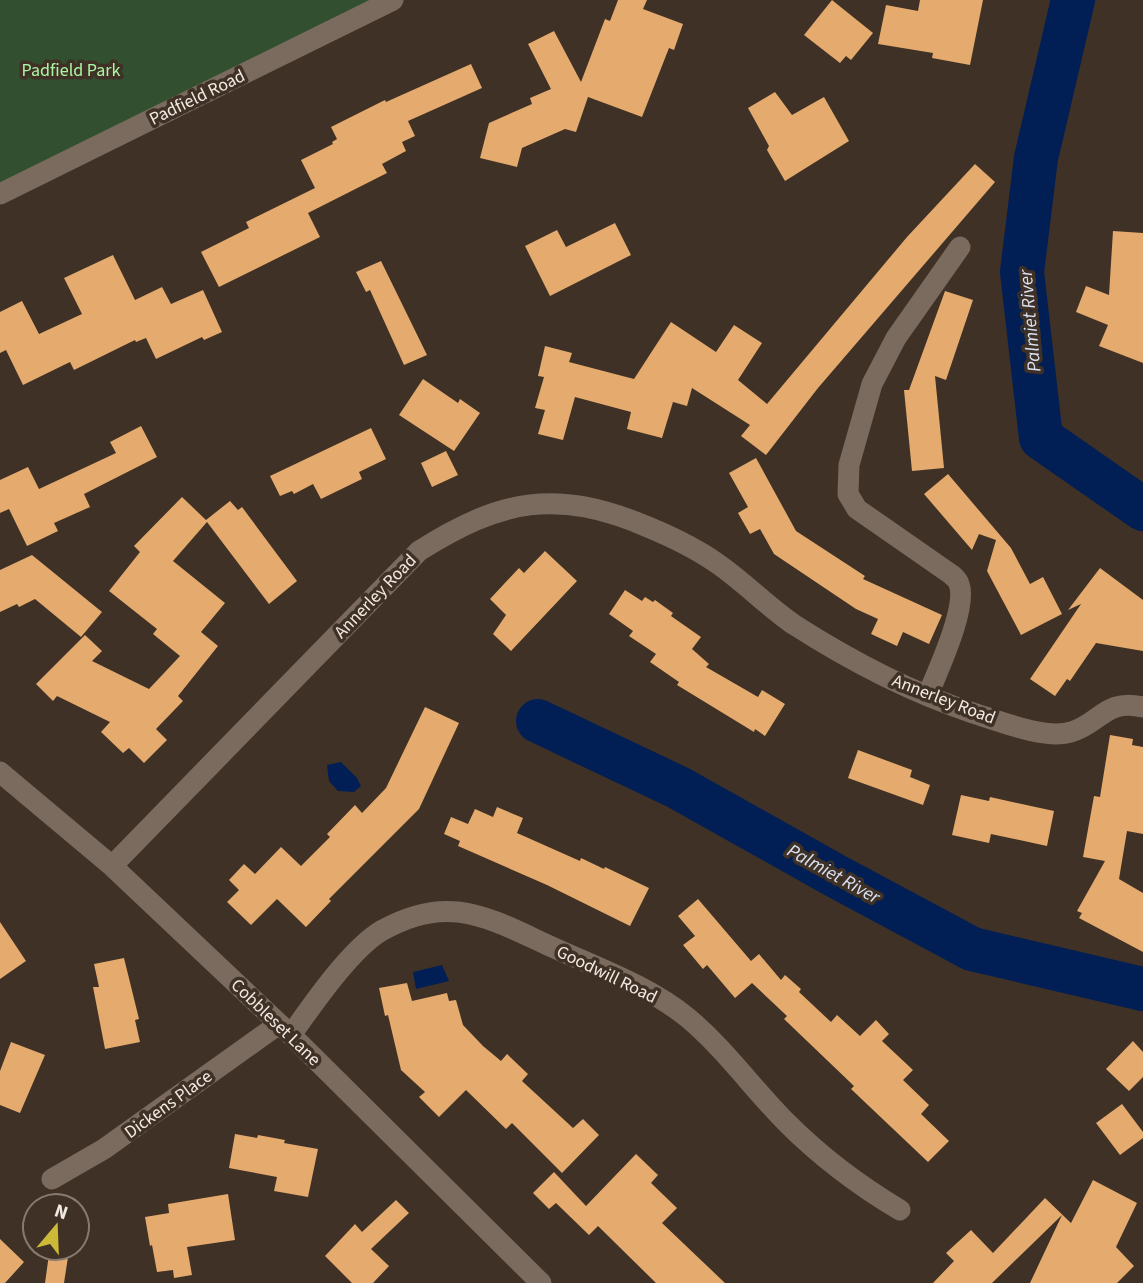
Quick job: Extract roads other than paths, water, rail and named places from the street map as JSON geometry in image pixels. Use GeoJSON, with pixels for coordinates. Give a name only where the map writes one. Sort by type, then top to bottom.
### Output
{"type":"FeatureCollection","features":[{"type":"Feature","properties":{"kind":"street","name":"Padfield Road"},"geometry":{"type":"LineString","coordinates":[[0,194],[393,0]]}},
{"type":"Feature","properties":{"kind":"street"},"geometry":{"type":"LineString","coordinates":[[928,695],[952,637],[960,596],[959,584],[952,575],[857,509],[848,494],[849,465],[876,374],[896,338],[960,247]]}},
{"type":"Feature","properties":{"kind":"street","name":"Annerley Road"},"geometry":{"type":"LineString","coordinates":[[112,866],[419,551],[469,522],[527,505],[576,503],[626,517],[667,535],[717,563],[791,622],[876,672],[973,713],[1042,733],[1070,733],[1082,728],[1104,711],[1135,705],[1143,707]]}},
{"type":"Feature","properties":{"kind":"street","name":"Cobbleset Lane"},"geometry":{"type":"LineString","coordinates":[[0,772],[112,866],[285,1029],[541,1283]]}},
{"type":"Feature","properties":{"kind":"street","name":"Goodwill Road"},"geometry":{"type":"LineString","coordinates":[[285,1029],[379,932],[403,920],[426,914],[455,912],[483,916],[634,984],[661,999],[715,1044],[787,1123],[829,1163],[900,1210]]}},
{"type":"Feature","properties":{"kind":"street","name":"Dickens Place"},"geometry":{"type":"LineString","coordinates":[[52,1179],[104,1149],[285,1029]]}},
{"type":"Feature","properties":{"kind":"water"},"geometry":{"type":"Polygon","coordinates":[[[341,762],[361,786],[354,792],[338,791],[329,781],[327,765],[341,762]]]}},
{"type":"Feature","properties":{"kind":"water"},"geometry":{"type":"Polygon","coordinates":[[[442,965],[449,981],[416,989],[413,972],[442,965]]]}},
{"type":"Feature","properties":{"kind":"waterway","name":"Palmiet River"},"geometry":{"type":"LineString","coordinates":[[1073,0],[1036,158],[1022,272],[1041,438],[1143,509]]}},
{"type":"Feature","properties":{"kind":"waterway","name":"Palmiet River"},"geometry":{"type":"LineString","coordinates":[[538,721],[679,788],[972,949],[1143,989]]}},
{"type":"Feature","properties":{"kind":"park label","name":"Padfield Park"},"geometry":{"type":"Point","coordinates":[71,70]}}]}
